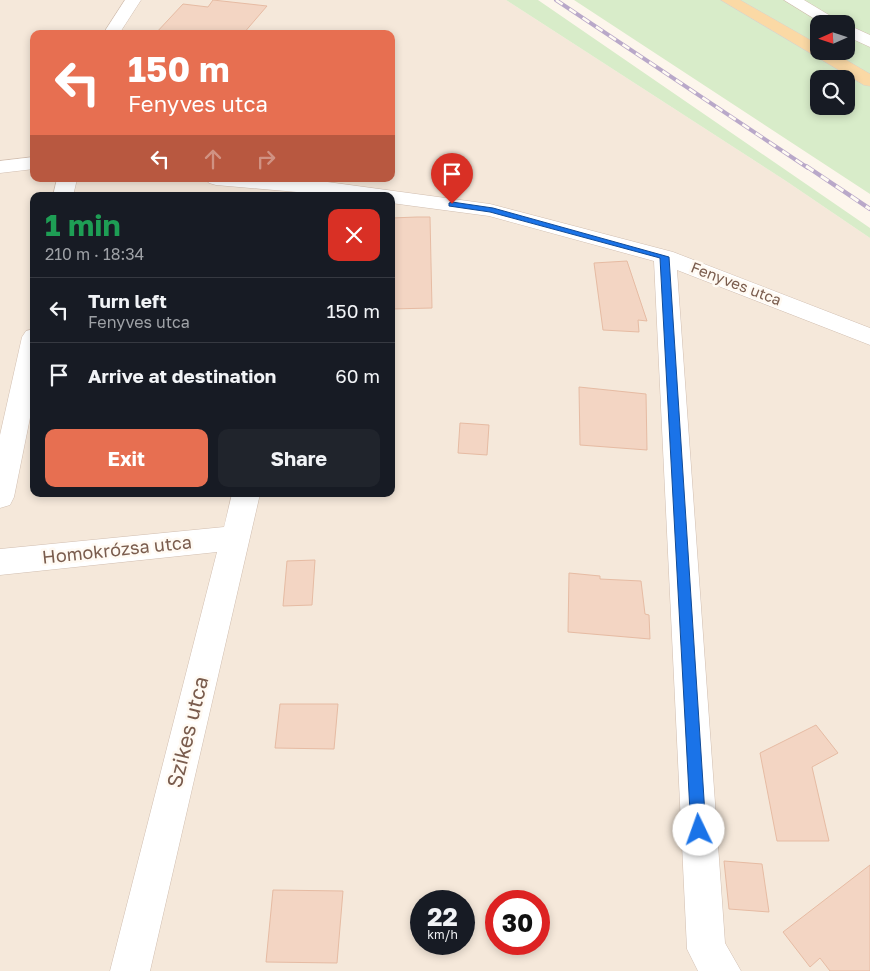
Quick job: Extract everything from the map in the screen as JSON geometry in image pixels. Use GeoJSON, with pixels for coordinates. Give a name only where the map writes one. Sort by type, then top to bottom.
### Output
{"type":"FeatureCollection","features":[{"type":"Feature","properties":{"kind":"main road"},"geometry":{"type":"LineString","coordinates":[[729,0],[870,81]]}},
{"type":"Feature","properties":{"kind":"street"},"geometry":{"type":"LineString","coordinates":[[114,30],[133,0]]}},
{"type":"Feature","properties":{"kind":"street"},"geometry":{"type":"LineString","coordinates":[[792,0],[820,15]]}},
{"type":"Feature","properties":{"kind":"street"},"geometry":{"type":"LineString","coordinates":[[855,34],[870,42]]}},
{"type":"Feature","properties":{"kind":"street"},"geometry":{"type":"LineString","coordinates":[[0,167],[30,163]]}},
{"type":"Feature","properties":{"kind":"street","name":"Fenyves utca"},"geometry":{"type":"LineString","coordinates":[[242,182],[319,191]]}},
{"type":"Feature","properties":{"kind":"street","name":"Fenyves utca"},"geometry":{"type":"LineString","coordinates":[[395,199],[490,210],[665,257],[870,337]]}},
{"type":"Feature","properties":{"kind":"street"},"geometry":{"type":"LineString","coordinates":[[665,257],[706,949],[721,971]]}},
{"type":"Feature","properties":{"kind":"street"},"geometry":{"type":"LineString","coordinates":[[0,497],[30,356]]}},
{"type":"Feature","properties":{"kind":"street","name":"Szikes utca"},"geometry":{"type":"LineString","coordinates":[[130,971],[245,497]]}},
{"type":"Feature","properties":{"kind":"street","name":"Homokrózsa utca"},"geometry":{"type":"LineString","coordinates":[[0,562],[235,538]]}},
{"type":"Feature","properties":{"kind":"shaded area"},"geometry":{"type":"Polygon","coordinates":[[[0,0],[506,0],[786,181],[870,238],[870,971],[0,971],[0,0]]]}},
{"type":"Feature","properties":{"kind":"green space"},"geometry":{"type":"Polygon","coordinates":[[[506,0],[538,0],[870,228],[870,238],[786,181],[506,0]]]}},
{"type":"Feature","properties":{"kind":"green space"},"geometry":{"type":"Polygon","coordinates":[[[574,0],[870,0],[870,194],[574,0]]]}},
{"type":"Feature","properties":{"kind":"building"},"geometry":{"type":"Polygon","coordinates":[[[213,0],[267,6],[246,30],[159,30],[183,4],[208,7],[213,0]]]}},
{"type":"Feature","properties":{"kind":"building"},"geometry":{"type":"Polygon","coordinates":[[[430,217],[432,308],[395,309],[395,218],[430,217]]]}},
{"type":"Feature","properties":{"kind":"building"},"geometry":{"type":"Polygon","coordinates":[[[627,261],[647,321],[638,320],[639,332],[603,330],[594,263],[627,261]]]}},
{"type":"Feature","properties":{"kind":"building"},"geometry":{"type":"Polygon","coordinates":[[[579,387],[646,394],[647,450],[580,445],[579,387]]]}},
{"type":"Feature","properties":{"kind":"building"},"geometry":{"type":"Polygon","coordinates":[[[460,423],[489,425],[487,455],[458,453],[460,423]]]}},
{"type":"Feature","properties":{"kind":"building"},"geometry":{"type":"Polygon","coordinates":[[[315,560],[312,605],[283,606],[287,561],[315,560]]]}},
{"type":"Feature","properties":{"kind":"building"},"geometry":{"type":"Polygon","coordinates":[[[569,573],[600,576],[600,579],[641,581],[645,614],[649,615],[650,639],[568,632],[569,573]]]}},
{"type":"Feature","properties":{"kind":"building"},"geometry":{"type":"Polygon","coordinates":[[[280,704],[338,704],[334,749],[275,748],[280,704]]]}},
{"type":"Feature","properties":{"kind":"building"},"geometry":{"type":"Polygon","coordinates":[[[816,725],[838,753],[812,767],[829,841],[777,841],[760,753],[816,725]]]}},
{"type":"Feature","properties":{"kind":"building"},"geometry":{"type":"Polygon","coordinates":[[[724,861],[762,864],[769,912],[729,909],[724,861]]]}},
{"type":"Feature","properties":{"kind":"building"},"geometry":{"type":"Polygon","coordinates":[[[870,865],[870,971],[830,971],[820,958],[810,967],[783,932],[870,865]]]}},
{"type":"Feature","properties":{"kind":"building"},"geometry":{"type":"Polygon","coordinates":[[[273,890],[343,891],[337,963],[266,962],[273,890]]]}},
{"type":"Feature","properties":{"kind":"railway"},"geometry":{"type":"LineString","coordinates":[[556,0],[808,168]]}},
{"type":"Feature","properties":{"kind":"railway"},"geometry":{"type":"LineString","coordinates":[[806,166],[870,209]]}},
{"type":"Feature","properties":{"kind":"route"},"geometry":{"type":"LineString","coordinates":[[452,204],[490,210],[665,257],[699,830]]}}]}
